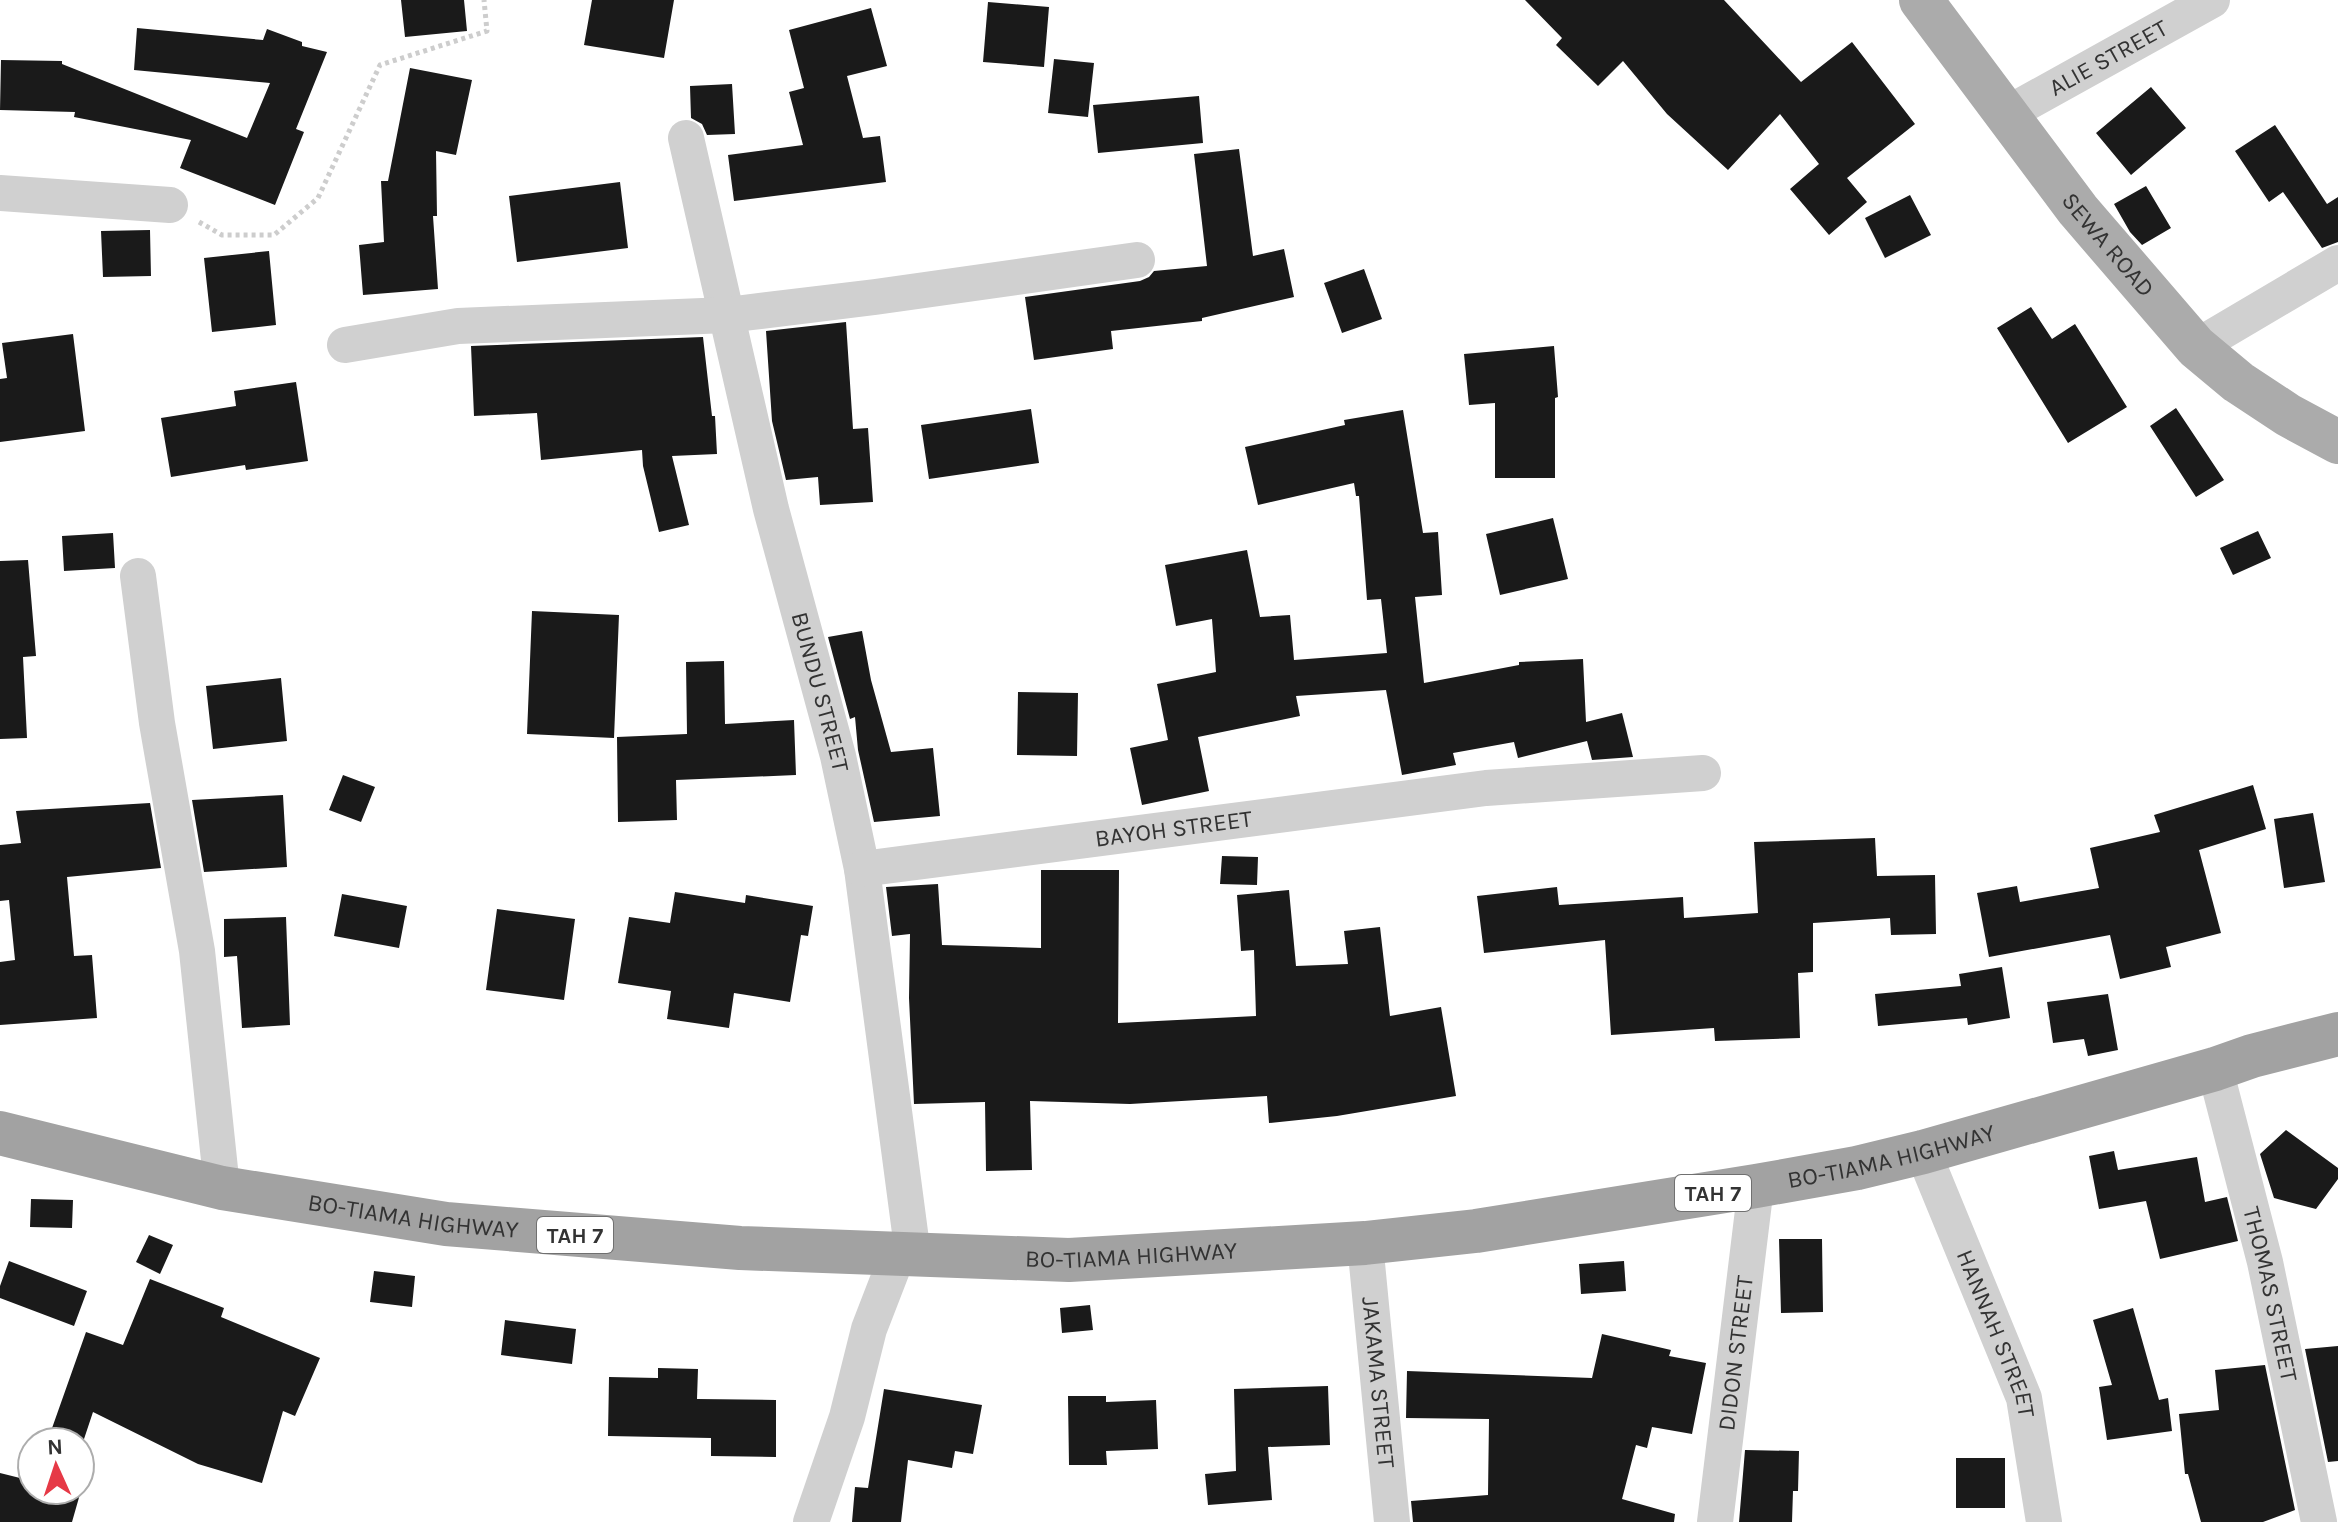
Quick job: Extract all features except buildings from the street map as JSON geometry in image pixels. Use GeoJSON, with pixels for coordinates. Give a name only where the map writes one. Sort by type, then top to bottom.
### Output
{"type":"FeatureCollection","features":[{"type":"Feature","properties":{"kind":"highway","name":"BO-TIAMA HIGHWAY"},"geometry":{"type":"LineString","coordinates":[[2233,1062],[2338,1002]]}},
{"type":"Feature","properties":{"kind":"highway","name":"BO-TIAMA HIGHWAY"},"geometry":{"type":"LineString","coordinates":[[0,1133],[222,1188],[446,1224],[740,1248],[1069,1260],[1365,1243],[1553,1220],[1756,1186],[1857,1168],[1923,1152],[2338,1034]]}},
{"type":"Feature","properties":{"kind":"main road","name":"SEWA ROAD"},"geometry":{"type":"LineString","coordinates":[[1921,0],[2078,210],[2196,347],[2238,382],[2288,415],[2338,442]]}},
{"type":"Feature","properties":{"kind":"street","name":"ALIE STREET"},"geometry":{"type":"LineString","coordinates":[[2005,115],[2212,0]]}},
{"type":"Feature","properties":{"kind":"street","name":"BUNDU STREET"},"geometry":{"type":"LineString","coordinates":[[686,138],[771,509],[838,756],[862,869],[906,1254]]}},
{"type":"Feature","properties":{"kind":"street"},"geometry":{"type":"LineString","coordinates":[[0,193],[170,205]]}},
{"type":"Feature","properties":{"kind":"street"},"geometry":{"type":"LineString","coordinates":[[345,345],[458,326],[727,315],[1137,260]]}},
{"type":"Feature","properties":{"kind":"street"},"geometry":{"type":"LineString","coordinates":[[2196,347],[2338,263]]}},
{"type":"Feature","properties":{"kind":"street"},"geometry":{"type":"LineString","coordinates":[[138,576],[157,723],[197,951],[222,1188]]}},
{"type":"Feature","properties":{"kind":"street","name":"BAYOH STREET"},"geometry":{"type":"LineString","coordinates":[[862,869],[1486,788],[1703,773]]}},
{"type":"Feature","properties":{"kind":"street","name":"THOMAS STREET"},"geometry":{"type":"LineString","coordinates":[[2233,1062],[2265,1262],[2319,1522]]}},
{"type":"Feature","properties":{"kind":"street","name":"HANNAH STREET"},"geometry":{"type":"LineString","coordinates":[[1923,1152],[2024,1398],[2044,1522]]}},
{"type":"Feature","properties":{"kind":"street","name":"DIDON STREET"},"geometry":{"type":"LineString","coordinates":[[1715,1522],[1756,1186]]}},
{"type":"Feature","properties":{"kind":"street","name":"JAKAMA STREET"},"geometry":{"type":"LineString","coordinates":[[1365,1243],[1392,1522]]}},
{"type":"Feature","properties":{"kind":"street"},"geometry":{"type":"LineString","coordinates":[[811,1522],[847,1417],[869,1329],[906,1254]]}},
{"type":"Feature","properties":{"kind":"path"},"geometry":{"type":"LineString","coordinates":[[170,205],[222,235],[274,235],[318,198],[380,65],[487,31],[484,0]]}}]}
